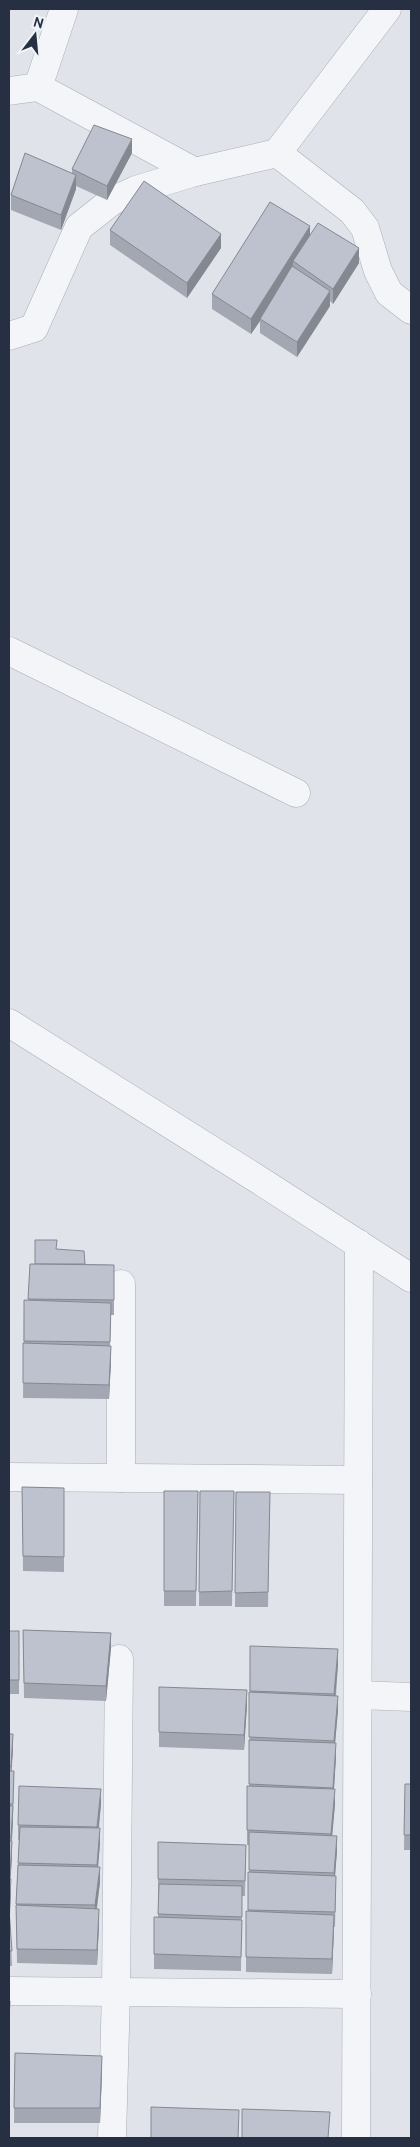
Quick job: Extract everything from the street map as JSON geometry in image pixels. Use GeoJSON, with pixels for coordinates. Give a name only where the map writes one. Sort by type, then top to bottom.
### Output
{"type":"FeatureCollection","features":[{"type":"Feature","properties":{"kind":"street"},"geometry":{"type":"LineString","coordinates":[[38,87],[64,9]]}},
{"type":"Feature","properties":{"kind":"street"},"geometry":{"type":"LineString","coordinates":[[9,336],[34,328],[80,227],[112,201],[136,190],[195,172],[277,152],[387,9]]}},
{"type":"Feature","properties":{"kind":"street"},"geometry":{"type":"LineString","coordinates":[[9,91],[38,87],[195,172]]}},
{"type":"Feature","properties":{"kind":"street"},"geometry":{"type":"LineString","coordinates":[[277,152],[352,212],[365,228],[378,271],[389,293],[411,310]]}},
{"type":"Feature","properties":{"kind":"street"},"geometry":{"type":"LineString","coordinates":[[9,651],[296,793]]}},
{"type":"Feature","properties":{"kind":"street"},"geometry":{"type":"LineString","coordinates":[[9,1023],[411,1278]]}},
{"type":"Feature","properties":{"kind":"street"},"geometry":{"type":"LineString","coordinates":[[356,2138],[359,1244]]}},
{"type":"Feature","properties":{"kind":"street"},"geometry":{"type":"LineString","coordinates":[[121,1284],[121,1478]]}},
{"type":"Feature","properties":{"kind":"street"},"geometry":{"type":"LineString","coordinates":[[9,1477],[358,1480]]}},
{"type":"Feature","properties":{"kind":"street"},"geometry":{"type":"LineString","coordinates":[[112,2138],[116,1992],[119,1659]]}},
{"type":"Feature","properties":{"kind":"street"},"geometry":{"type":"LineString","coordinates":[[358,1695],[411,1697]]}},
{"type":"Feature","properties":{"kind":"street"},"geometry":{"type":"LineString","coordinates":[[9,1991],[357,1994]]}},
{"type":"Feature","properties":{"kind":"building"},"geometry":{"type":"Polygon","coordinates":[[[94,125],[132,139],[107,186],[72,169],[94,125]]]}},
{"type":"Feature","properties":{"kind":"building"},"geometry":{"type":"Polygon","coordinates":[[[25,153],[76,175],[61,215],[11,195],[25,153]]]}},
{"type":"Feature","properties":{"kind":"building"},"geometry":{"type":"Polygon","coordinates":[[[144,181],[221,234],[187,283],[110,230],[144,181]]]}},
{"type":"Feature","properties":{"kind":"building"},"geometry":{"type":"Polygon","coordinates":[[[270,202],[310,226],[251,319],[212,294],[270,202]]]}},
{"type":"Feature","properties":{"kind":"building"},"geometry":{"type":"Polygon","coordinates":[[[318,223],[359,248],[333,289],[293,261],[318,223]]]}},
{"type":"Feature","properties":{"kind":"building"},"geometry":{"type":"Polygon","coordinates":[[[292,266],[330,291],[297,342],[260,319],[292,266]]]}},
{"type":"Feature","properties":{"kind":"building"},"geometry":{"type":"Polygon","coordinates":[[[35,1240],[57,1240],[56,1249],[84,1251],[85,1264],[35,1264],[35,1240]]]}},
{"type":"Feature","properties":{"kind":"building"},"geometry":{"type":"Polygon","coordinates":[[[30,1264],[114,1265],[114,1300],[28,1299],[30,1264]]]}},
{"type":"Feature","properties":{"kind":"building"},"geometry":{"type":"Polygon","coordinates":[[[24,1300],[111,1303],[110,1342],[24,1341],[24,1300]]]}},
{"type":"Feature","properties":{"kind":"building"},"geometry":{"type":"Polygon","coordinates":[[[23,1343],[111,1346],[109,1385],[23,1383],[23,1343]]]}},
{"type":"Feature","properties":{"kind":"building"},"geometry":{"type":"Polygon","coordinates":[[[22,1487],[64,1488],[64,1557],[23,1556],[22,1487]]]}},
{"type":"Feature","properties":{"kind":"building"},"geometry":{"type":"Polygon","coordinates":[[[164,1491],[198,1491],[196,1591],[164,1591],[164,1491]]]}},
{"type":"Feature","properties":{"kind":"building"},"geometry":{"type":"Polygon","coordinates":[[[200,1491],[234,1491],[232,1591],[199,1592],[200,1491]]]}},
{"type":"Feature","properties":{"kind":"building"},"geometry":{"type":"Polygon","coordinates":[[[236,1492],[270,1492],[268,1592],[235,1593],[236,1492]]]}},
{"type":"Feature","properties":{"kind":"building"},"geometry":{"type":"Polygon","coordinates":[[[23,1630],[111,1633],[106,1686],[24,1683],[23,1630]]]}},
{"type":"Feature","properties":{"kind":"building"},"geometry":{"type":"Polygon","coordinates":[[[9,1631],[19,1631],[19,1680],[9,1680],[9,1631]]]}},
{"type":"Feature","properties":{"kind":"building"},"geometry":{"type":"Polygon","coordinates":[[[250,1646],[338,1649],[334,1694],[250,1691],[250,1646]]]}},
{"type":"Feature","properties":{"kind":"building"},"geometry":{"type":"Polygon","coordinates":[[[159,1687],[247,1690],[244,1735],[159,1732],[159,1687]]]}},
{"type":"Feature","properties":{"kind":"building"},"geometry":{"type":"Polygon","coordinates":[[[249,1692],[338,1696],[334,1741],[249,1737],[249,1692]]]}},
{"type":"Feature","properties":{"kind":"building"},"geometry":{"type":"Polygon","coordinates":[[[9,1734],[13,1734],[11,1766],[9,1766],[9,1734]]]}},
{"type":"Feature","properties":{"kind":"building"},"geometry":{"type":"Polygon","coordinates":[[[249,1740],[336,1743],[333,1788],[249,1784],[249,1740]]]}},
{"type":"Feature","properties":{"kind":"building"},"geometry":{"type":"Polygon","coordinates":[[[9,1771],[14,1771],[13,1804],[9,1804],[9,1771]]]}},
{"type":"Feature","properties":{"kind":"building"},"geometry":{"type":"Polygon","coordinates":[[[405,1784],[411,1784],[411,1835],[404,1835],[405,1784]]]}},
{"type":"Feature","properties":{"kind":"building"},"geometry":{"type":"Polygon","coordinates":[[[19,1786],[101,1789],[97,1827],[18,1825],[19,1786]]]}},
{"type":"Feature","properties":{"kind":"building"},"geometry":{"type":"Polygon","coordinates":[[[247,1786],[335,1789],[331,1834],[247,1830],[247,1786]]]}},
{"type":"Feature","properties":{"kind":"building"},"geometry":{"type":"Polygon","coordinates":[[[9,1806],[13,1806],[11,1837],[9,1837],[9,1806]]]}},
{"type":"Feature","properties":{"kind":"building"},"geometry":{"type":"Polygon","coordinates":[[[20,1827],[100,1828],[97,1865],[18,1863],[20,1827]]]}},
{"type":"Feature","properties":{"kind":"building"},"geometry":{"type":"Polygon","coordinates":[[[249,1832],[337,1836],[334,1873],[249,1870],[249,1832]]]}},
{"type":"Feature","properties":{"kind":"building"},"geometry":{"type":"Polygon","coordinates":[[[9,1841],[12,1841],[10,1875],[9,1875],[9,1841]]]}},
{"type":"Feature","properties":{"kind":"building"},"geometry":{"type":"Polygon","coordinates":[[[158,1842],[246,1845],[245,1881],[158,1879],[158,1842]]]}},
{"type":"Feature","properties":{"kind":"building"},"geometry":{"type":"Polygon","coordinates":[[[18,1865],[100,1867],[95,1905],[16,1904],[18,1865]]]}},
{"type":"Feature","properties":{"kind":"building"},"geometry":{"type":"Polygon","coordinates":[[[248,1872],[336,1876],[335,1912],[248,1910],[248,1872]]]}},
{"type":"Feature","properties":{"kind":"building"},"geometry":{"type":"Polygon","coordinates":[[[9,1879],[11,1879],[9,1909],[9,1879]]]}},
{"type":"Feature","properties":{"kind":"building"},"geometry":{"type":"Polygon","coordinates":[[[159,1884],[242,1886],[242,1917],[158,1914],[159,1884]]]}},
{"type":"Feature","properties":{"kind":"building"},"geometry":{"type":"Polygon","coordinates":[[[16,1905],[99,1909],[97,1950],[17,1949],[16,1905]]]}},
{"type":"Feature","properties":{"kind":"building"},"geometry":{"type":"Polygon","coordinates":[[[9,1910],[12,1951],[9,1951],[9,1910]]]}},
{"type":"Feature","properties":{"kind":"building"},"geometry":{"type":"Polygon","coordinates":[[[246,1911],[334,1915],[332,1959],[246,1957],[246,1911]]]}},
{"type":"Feature","properties":{"kind":"building"},"geometry":{"type":"Polygon","coordinates":[[[154,1917],[242,1920],[241,1957],[154,1954],[154,1917]]]}},
{"type":"Feature","properties":{"kind":"building"},"geometry":{"type":"Polygon","coordinates":[[[15,2053],[102,2056],[100,2108],[14,2108],[15,2053]]]}},
{"type":"Feature","properties":{"kind":"building"},"geometry":{"type":"Polygon","coordinates":[[[151,2107],[239,2110],[238,2138],[151,2138],[151,2107]]]}},
{"type":"Feature","properties":{"kind":"building"},"geometry":{"type":"Polygon","coordinates":[[[242,2109],[330,2112],[328,2138],[242,2138],[242,2109]]]}}]}
